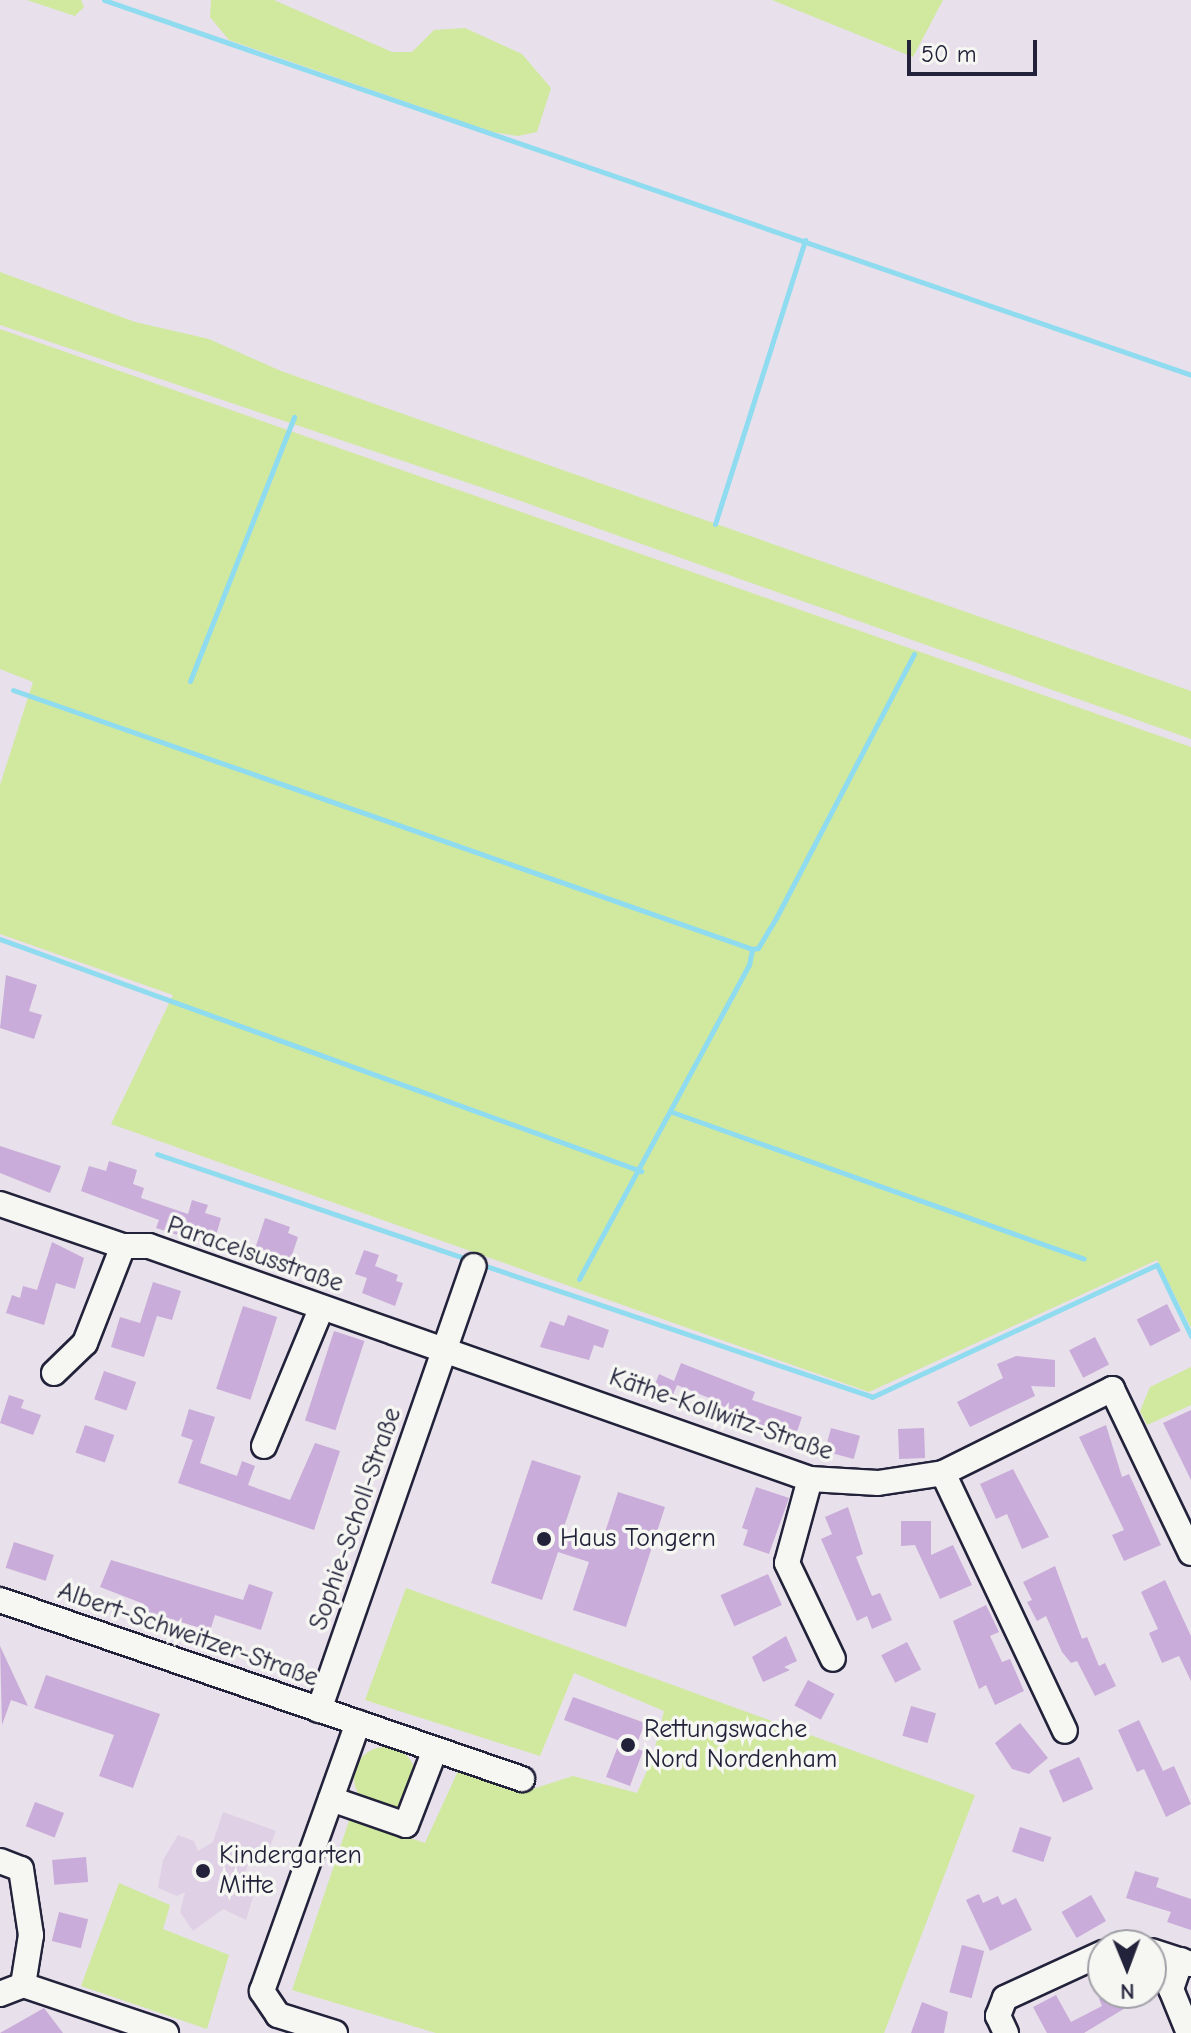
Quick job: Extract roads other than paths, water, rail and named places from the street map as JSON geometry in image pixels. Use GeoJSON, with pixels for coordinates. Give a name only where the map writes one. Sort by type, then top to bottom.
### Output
{"type":"FeatureCollection","features":[{"type":"Feature","properties":{"kind":"street","name":"Paracelsusstraße"},"geometry":{"type":"LineString","coordinates":[[0,1204],[123,1246],[149,1246],[321,1309],[446,1348]]}},
{"type":"Feature","properties":{"kind":"street"},"geometry":{"type":"LineString","coordinates":[[54,1373],[85,1343],[123,1246]]}},
{"type":"Feature","properties":{"kind":"street","name":"Sophie-Scholl-Straße"},"geometry":{"type":"LineString","coordinates":[[319,1710],[474,1266]]}},
{"type":"Feature","properties":{"kind":"street"},"geometry":{"type":"LineString","coordinates":[[264,1446],[321,1309]]}},
{"type":"Feature","properties":{"kind":"street","name":"Käthe-Kollwitz-Straße"},"geometry":{"type":"LineString","coordinates":[[446,1348],[810,1479],[878,1483],[943,1473],[1112,1389],[1191,1553]]}},
{"type":"Feature","properties":{"kind":"street"},"geometry":{"type":"LineString","coordinates":[[943,1473],[1065,1731]]}},
{"type":"Feature","properties":{"kind":"street"},"geometry":{"type":"LineString","coordinates":[[810,1479],[787,1563],[833,1659]]}},
{"type":"Feature","properties":{"kind":"street","name":"Albert-Schweitzer-Straße"},"geometry":{"type":"LineString","coordinates":[[0,1600],[522,1779]]}},
{"type":"Feature","properties":{"kind":"street"},"geometry":{"type":"LineString","coordinates":[[335,2033],[278,2015],[262,1991],[358,1723]]}},
{"type":"Feature","properties":{"kind":"street"},"geometry":{"type":"LineString","coordinates":[[331,1799],[406,1825],[435,1750]]}},
{"type":"Feature","properties":{"kind":"street"},"geometry":{"type":"LineString","coordinates":[[0,1861],[21,1869],[31,1935],[23,1985]]}},
{"type":"Feature","properties":{"kind":"street"},"geometry":{"type":"LineString","coordinates":[[1006,2033],[998,2016],[1005,1998],[1087,1960]]}},
{"type":"Feature","properties":{"kind":"street"},"geometry":{"type":"LineString","coordinates":[[1186,1962],[1171,1989],[1189,2033]]}},
{"type":"Feature","properties":{"kind":"street"},"geometry":{"type":"LineString","coordinates":[[0,1994],[23,1985],[166,2033]]}},
{"type":"Feature","properties":{"kind":"waterway"},"geometry":{"type":"LineString","coordinates":[[104,0],[1191,375]]}},
{"type":"Feature","properties":{"kind":"waterway"},"geometry":{"type":"LineString","coordinates":[[715,524],[805,240]]}},
{"type":"Feature","properties":{"kind":"waterway"},"geometry":{"type":"LineString","coordinates":[[190,681],[294,417]]}},
{"type":"Feature","properties":{"kind":"waterway"},"geometry":{"type":"LineString","coordinates":[[13,690],[752,949],[758,948],[776,918],[914,654]]}},
{"type":"Feature","properties":{"kind":"waterway"},"geometry":{"type":"LineString","coordinates":[[0,939],[641,1171]]}},
{"type":"Feature","properties":{"kind":"waterway"},"geometry":{"type":"LineString","coordinates":[[579,1279],[749,965],[752,949]]}},
{"type":"Feature","properties":{"kind":"waterway"},"geometry":{"type":"LineString","coordinates":[[672,1112],[1084,1259]]}},
{"type":"Feature","properties":{"kind":"waterway"},"geometry":{"type":"LineString","coordinates":[[157,1154],[470,1260]]}},
{"type":"Feature","properties":{"kind":"waterway"},"geometry":{"type":"LineString","coordinates":[[480,1264],[872,1397],[1157,1265],[1191,1336]]}},
{"type":"Feature","properties":{"kind":"place","name":"Haus Tongern"},"geometry":{"type":"Point","coordinates":[544,1539]}},
{"type":"Feature","properties":{"kind":"place","name":"Rettungswache Nord Nordenham"},"geometry":{"type":"Point","coordinates":[628,1745]}},
{"type":"Feature","properties":{"kind":"place","name":"Kindergarten Mitte"},"geometry":{"type":"Point","coordinates":[203,1871]}}]}
